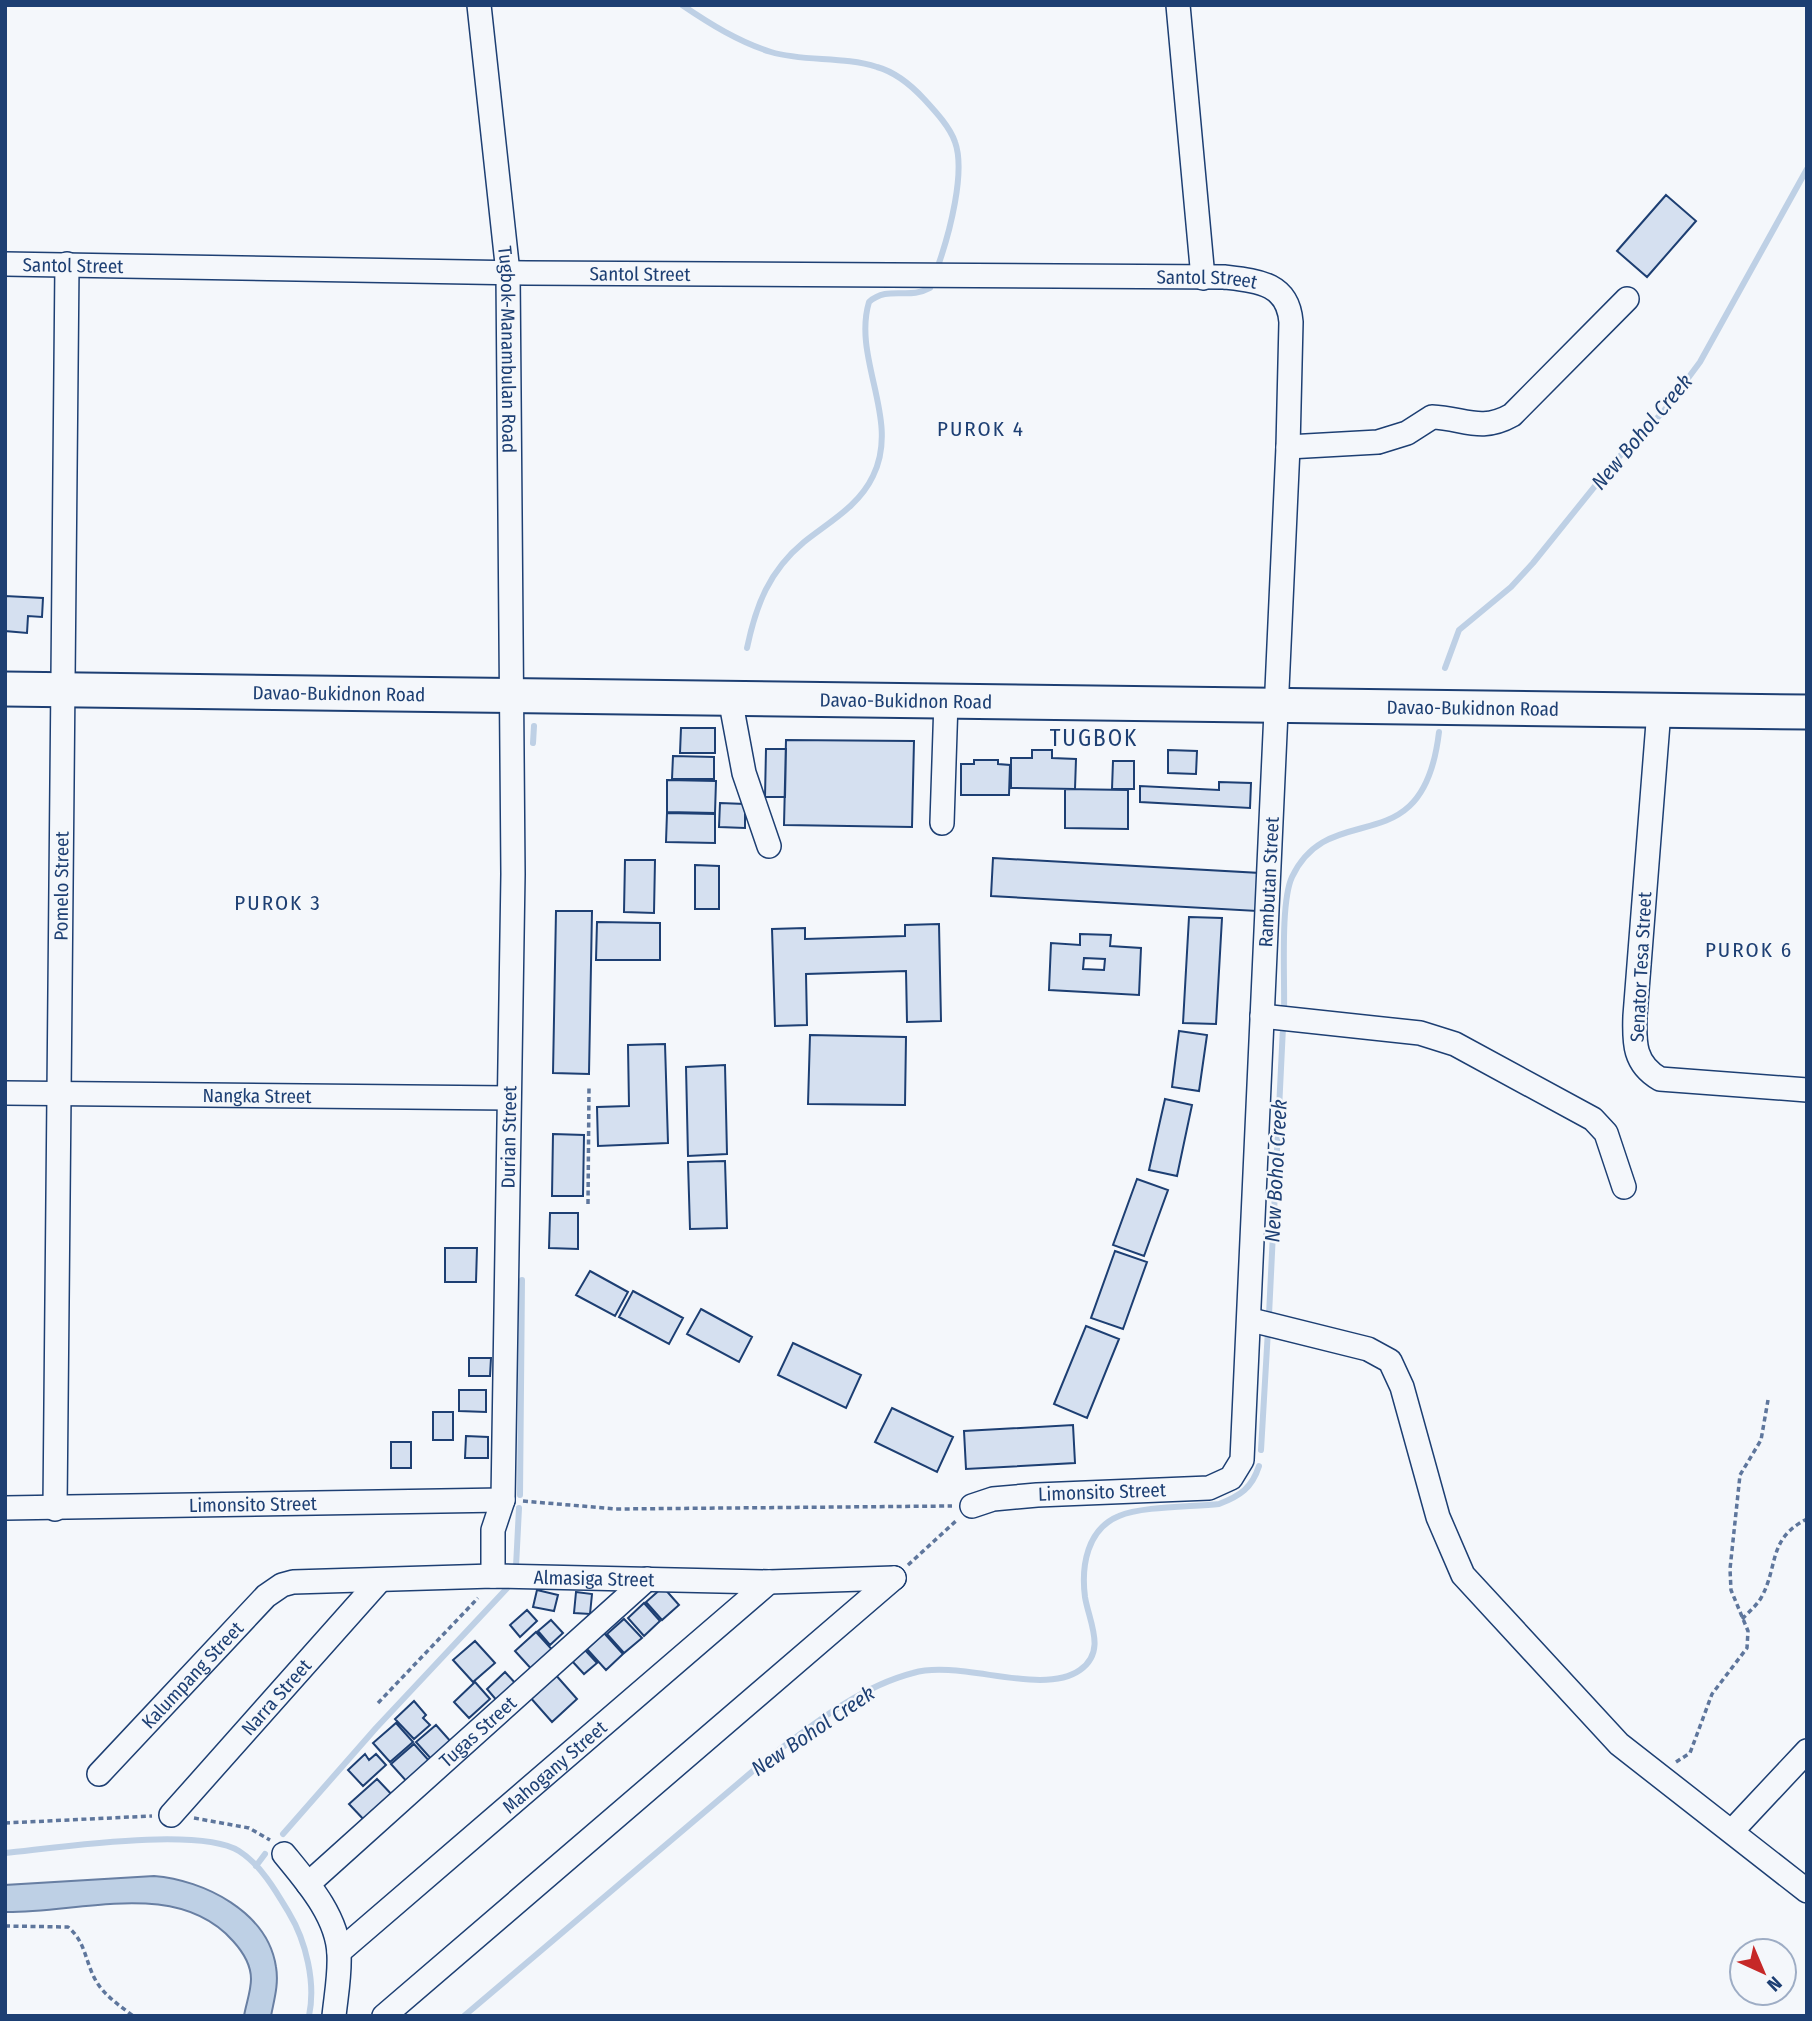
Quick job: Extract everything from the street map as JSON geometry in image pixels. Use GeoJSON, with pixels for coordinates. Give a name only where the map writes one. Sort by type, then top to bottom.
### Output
{"type":"FeatureCollection","features":[{"type":"Feature","properties":{"kind":"highway","name":"Davao-Bukidnon Road"},"geometry":{"type":"LineString","coordinates":[[5,688],[1807,712]]}},
{"type":"Feature","properties":{"kind":"street","name":"Tugbok-Manambulan Road"},"geometry":{"type":"LineString","coordinates":[[479,5],[508,273],[510,696]]}},
{"type":"Feature","properties":{"kind":"street"},"geometry":{"type":"LineString","coordinates":[[1178,5],[1203,278]]}},
{"type":"Feature","properties":{"kind":"street","name":"Santol Street"},"geometry":{"type":"LineString","coordinates":[[5,264],[508,273],[1203,278],[1245,279],[1273,289]]}},
{"type":"Feature","properties":{"kind":"street","name":"Pomelo Street"},"geometry":{"type":"LineString","coordinates":[[55,1509],[67,264]]}},
{"type":"Feature","properties":{"kind":"street","name":"Rambutan Street"},"geometry":{"type":"LineString","coordinates":[[1231,1478],[1242,1460],[1245,1446],[1288,447],[1290,307],[1284,296],[1273,289]]}},
{"type":"Feature","properties":{"kind":"street"},"geometry":{"type":"LineString","coordinates":[[1288,447],[1378,442],[1407,433],[1432,417],[1486,425],[1498,423],[1512,415],[1628,299]]}},
{"type":"Feature","properties":{"kind":"street","name":"Durian Street"},"geometry":{"type":"LineString","coordinates":[[493,1576],[493,1530],[512,1500],[509,1098],[513,874],[510,696]]}},
{"type":"Feature","properties":{"kind":"street"},"geometry":{"type":"LineString","coordinates":[[730,698],[744,773],[769,846]]}},
{"type":"Feature","properties":{"kind":"street"},"geometry":{"type":"LineString","coordinates":[[942,823],[946,701]]}},
{"type":"Feature","properties":{"kind":"street","name":"Senator Tesa Street"},"geometry":{"type":"LineString","coordinates":[[1659,710],[1635,1016],[1637,1055],[1650,1073],[1660,1079],[1801,1090]]}},
{"type":"Feature","properties":{"kind":"street"},"geometry":{"type":"LineString","coordinates":[[1262,1016],[1420,1033],[1455,1044],[1593,1119],[1606,1133],[1624,1187]]}},
{"type":"Feature","properties":{"kind":"street","name":"Nangka Street"},"geometry":{"type":"LineString","coordinates":[[5,1093],[509,1098]]}},
{"type":"Feature","properties":{"kind":"street"},"geometry":{"type":"LineString","coordinates":[[1251,1320],[1368,1349],[1390,1360],[1402,1387],[1438,1517],[1463,1575],[1604,1728],[1658,1775],[1807,1891]]}},
{"type":"Feature","properties":{"kind":"street","name":"Limonsito Street"},"geometry":{"type":"LineString","coordinates":[[972,1506],[1009,1497],[1209,1488],[1231,1478]]}},
{"type":"Feature","properties":{"kind":"street","name":"Limonsito Street"},"geometry":{"type":"LineString","coordinates":[[5,1508],[512,1500]]}},
{"type":"Feature","properties":{"kind":"street","name":"Almasiga Street"},"geometry":{"type":"LineString","coordinates":[[293,1582],[493,1576],[769,1582],[894,1578]]}},
{"type":"Feature","properties":{"kind":"street"},"geometry":{"type":"LineString","coordinates":[[384,2016],[894,1578]]}},
{"type":"Feature","properties":{"kind":"street","name":"Tugas Street"},"geometry":{"type":"LineString","coordinates":[[308,1884],[647,1579]]}},
{"type":"Feature","properties":{"kind":"street","name":"Narra Street"},"geometry":{"type":"LineString","coordinates":[[171,1815],[380,1580]]}},
{"type":"Feature","properties":{"kind":"street","name":"Kalumpang Street"},"geometry":{"type":"LineString","coordinates":[[99,1774],[266,1597],[282,1585],[293,1582]]}},
{"type":"Feature","properties":{"kind":"street","name":"Mahogany Street"},"geometry":{"type":"LineString","coordinates":[[339,1952],[769,1582]]}},
{"type":"Feature","properties":{"kind":"street"},"geometry":{"type":"LineString","coordinates":[[1732,1831],[1807,1751]]}},
{"type":"Feature","properties":{"kind":"street"},"geometry":{"type":"LineString","coordinates":[[284,1854],[308,1884],[326,1913],[339,1952],[334,2016]]}},
{"type":"Feature","properties":{"kind":"path"},"geometry":{"type":"LineString","coordinates":[[588,1204],[589,1087]]}},
{"type":"Feature","properties":{"kind":"path"},"geometry":{"type":"LineString","coordinates":[[1658,1775],[1684,1758],[1696,1742],[1712,1694],[1746,1648],[1748,1631],[1731,1590],[1730,1569],[1740,1475],[1761,1440],[1768,1400]]}},
{"type":"Feature","properties":{"kind":"path"},"geometry":{"type":"LineString","coordinates":[[512,1500],[616,1509],[945,1506]]}},
{"type":"Feature","properties":{"kind":"path"},"geometry":{"type":"LineString","coordinates":[[894,1578],[972,1506]]}},
{"type":"Feature","properties":{"kind":"path"},"geometry":{"type":"LineString","coordinates":[[1742,1619],[1760,1600],[1775,1551],[1785,1534],[1807,1518]]}},
{"type":"Feature","properties":{"kind":"path"},"geometry":{"type":"LineString","coordinates":[[378,1703],[474,1602],[493,1576]]}},
{"type":"Feature","properties":{"kind":"path"},"geometry":{"type":"LineString","coordinates":[[5,1823],[171,1815],[249,1828],[284,1854]]}},
{"type":"Feature","properties":{"kind":"path"},"geometry":{"type":"LineString","coordinates":[[5,1926],[68,1927],[76,1934],[86,1951],[94,1978],[107,1996],[132,2016]]}},
{"type":"Feature","properties":{"kind":"water"},"geometry":{"type":"Polygon","coordinates":[[[154,1876],[193,1884],[212,1892],[231,1902],[261,1930],[271,1947],[277,1973],[271,2016],[244,2016],[251,1979],[246,1958],[233,1941],[210,1922],[184,1910],[156,1904],[127,1903],[5,1912],[5,1885],[154,1876]]]}},
{"type":"Feature","properties":{"kind":"building"},"geometry":{"type":"Polygon","coordinates":[[[1666,195],[1696,221],[1647,277],[1617,251],[1666,195]]]}},
{"type":"Feature","properties":{"kind":"building"},"geometry":{"type":"Polygon","coordinates":[[[5,596],[43,598],[42,617],[28,616],[27,633],[5,631],[5,596]]]}},
{"type":"Feature","properties":{"kind":"building"},"geometry":{"type":"Polygon","coordinates":[[[681,728],[715,728],[715,753],[680,753],[681,728]]]}},
{"type":"Feature","properties":{"kind":"building"},"geometry":{"type":"Polygon","coordinates":[[[786,740],[914,741],[912,827],[784,825],[786,740]]]}},
{"type":"Feature","properties":{"kind":"building"},"geometry":{"type":"Polygon","coordinates":[[[766,749],[786,749],[785,797],[765,797],[766,749]]]}},
{"type":"Feature","properties":{"kind":"building"},"geometry":{"type":"Polygon","coordinates":[[[1032,750],[1052,750],[1052,758],[1076,759],[1075,789],[1011,788],[1011,758],[1032,758],[1032,750]]]}},
{"type":"Feature","properties":{"kind":"building"},"geometry":{"type":"Polygon","coordinates":[[[1168,750],[1197,751],[1196,774],[1168,773],[1168,750]]]}},
{"type":"Feature","properties":{"kind":"building"},"geometry":{"type":"Polygon","coordinates":[[[673,756],[714,757],[714,779],[672,779],[673,756]]]}},
{"type":"Feature","properties":{"kind":"building"},"geometry":{"type":"Polygon","coordinates":[[[974,760],[998,760],[998,764],[1010,765],[1009,795],[961,795],[961,764],[974,764],[974,760]]]}},
{"type":"Feature","properties":{"kind":"building"},"geometry":{"type":"Polygon","coordinates":[[[1113,761],[1134,761],[1134,789],[1112,789],[1113,761]]]}},
{"type":"Feature","properties":{"kind":"building"},"geometry":{"type":"Polygon","coordinates":[[[667,780],[716,781],[715,813],[667,812],[667,780]]]}},
{"type":"Feature","properties":{"kind":"building"},"geometry":{"type":"Polygon","coordinates":[[[1219,782],[1251,783],[1250,808],[1140,802],[1140,786],[1219,790],[1219,782]]]}},
{"type":"Feature","properties":{"kind":"building"},"geometry":{"type":"Polygon","coordinates":[[[1065,789],[1128,790],[1128,829],[1065,828],[1065,789]]]}},
{"type":"Feature","properties":{"kind":"building"},"geometry":{"type":"Polygon","coordinates":[[[720,803],[745,804],[745,828],[719,827],[720,803]]]}},
{"type":"Feature","properties":{"kind":"building"},"geometry":{"type":"Polygon","coordinates":[[[667,813],[715,814],[715,843],[666,842],[667,813]]]}},
{"type":"Feature","properties":{"kind":"building"},"geometry":{"type":"Polygon","coordinates":[[[993,858],[1260,873],[1257,911],[991,896],[993,858]]]}},
{"type":"Feature","properties":{"kind":"building"},"geometry":{"type":"Polygon","coordinates":[[[625,860],[655,860],[654,913],[624,912],[625,860]]]}},
{"type":"Feature","properties":{"kind":"building"},"geometry":{"type":"Polygon","coordinates":[[[695,865],[719,866],[719,909],[695,909],[695,865]]]}},
{"type":"Feature","properties":{"kind":"building"},"geometry":{"type":"Polygon","coordinates":[[[556,911],[592,911],[589,1074],[553,1073],[556,911]]]}},
{"type":"Feature","properties":{"kind":"building"},"geometry":{"type":"Polygon","coordinates":[[[1189,917],[1222,918],[1216,1024],[1183,1023],[1189,917]]]}},
{"type":"Feature","properties":{"kind":"building"},"geometry":{"type":"Polygon","coordinates":[[[597,922],[660,923],[660,960],[596,960],[597,922]]]}},
{"type":"Feature","properties":{"kind":"building"},"geometry":{"type":"Polygon","coordinates":[[[939,924],[941,1021],[907,1022],[906,971],[806,974],[807,1025],[775,1026],[772,929],[805,928],[805,939],[905,936],[905,925],[939,924]]]}},
{"type":"Feature","properties":{"kind":"building"},"geometry":{"type":"Polygon","coordinates":[[[1080,934],[1111,935],[1110,946],[1141,948],[1139,995],[1049,990],[1051,943],[1080,945],[1080,934]],[[1084,958],[1083,969],[1104,970],[1105,959],[1084,958]]]}},
{"type":"Feature","properties":{"kind":"building"},"geometry":{"type":"Polygon","coordinates":[[[1179,1031],[1207,1035],[1199,1091],[1172,1087],[1179,1031]]]}},
{"type":"Feature","properties":{"kind":"building"},"geometry":{"type":"Polygon","coordinates":[[[810,1035],[906,1037],[905,1105],[808,1104],[810,1035]]]}},
{"type":"Feature","properties":{"kind":"building"},"geometry":{"type":"Polygon","coordinates":[[[665,1044],[668,1143],[598,1146],[597,1107],[629,1106],[628,1045],[665,1044]]]}},
{"type":"Feature","properties":{"kind":"building"},"geometry":{"type":"Polygon","coordinates":[[[725,1065],[727,1154],[688,1156],[686,1067],[725,1065]]]}},
{"type":"Feature","properties":{"kind":"building"},"geometry":{"type":"Polygon","coordinates":[[[1165,1099],[1192,1105],[1177,1176],[1149,1170],[1165,1099]]]}},
{"type":"Feature","properties":{"kind":"building"},"geometry":{"type":"Polygon","coordinates":[[[553,1134],[584,1135],[583,1196],[552,1196],[553,1134]]]}},
{"type":"Feature","properties":{"kind":"building"},"geometry":{"type":"Polygon","coordinates":[[[725,1161],[727,1228],[690,1229],[688,1162],[725,1161]]]}},
{"type":"Feature","properties":{"kind":"building"},"geometry":{"type":"Polygon","coordinates":[[[1137,1179],[1168,1190],[1144,1256],[1113,1245],[1137,1179]]]}},
{"type":"Feature","properties":{"kind":"building"},"geometry":{"type":"Polygon","coordinates":[[[550,1213],[578,1213],[578,1249],[549,1248],[550,1213]]]}},
{"type":"Feature","properties":{"kind":"building"},"geometry":{"type":"Polygon","coordinates":[[[445,1248],[477,1248],[476,1282],[445,1282],[445,1248]]]}},
{"type":"Feature","properties":{"kind":"building"},"geometry":{"type":"Polygon","coordinates":[[[1115,1251],[1147,1262],[1123,1329],[1091,1318],[1115,1251]]]}},
{"type":"Feature","properties":{"kind":"building"},"geometry":{"type":"Polygon","coordinates":[[[590,1271],[628,1292],[615,1316],[576,1295],[590,1271]]]}},
{"type":"Feature","properties":{"kind":"building"},"geometry":{"type":"Polygon","coordinates":[[[633,1291],[683,1318],[669,1344],[619,1317],[633,1291]]]}},
{"type":"Feature","properties":{"kind":"building"},"geometry":{"type":"Polygon","coordinates":[[[701,1309],[752,1337],[739,1362],[687,1334],[701,1309]]]}},
{"type":"Feature","properties":{"kind":"building"},"geometry":{"type":"Polygon","coordinates":[[[1086,1326],[1119,1339],[1087,1418],[1054,1404],[1086,1326]]]}},
{"type":"Feature","properties":{"kind":"building"},"geometry":{"type":"Polygon","coordinates":[[[793,1343],[861,1375],[846,1408],[778,1375],[793,1343]]]}},
{"type":"Feature","properties":{"kind":"building"},"geometry":{"type":"Polygon","coordinates":[[[469,1358],[491,1358],[490,1376],[469,1376],[469,1358]]]}},
{"type":"Feature","properties":{"kind":"building"},"geometry":{"type":"Polygon","coordinates":[[[459,1390],[486,1390],[486,1412],[459,1411],[459,1390]]]}},
{"type":"Feature","properties":{"kind":"building"},"geometry":{"type":"Polygon","coordinates":[[[892,1408],[953,1437],[937,1472],[875,1442],[892,1408]]]}},
{"type":"Feature","properties":{"kind":"building"},"geometry":{"type":"Polygon","coordinates":[[[433,1412],[453,1412],[453,1440],[433,1440],[433,1412]]]}},
{"type":"Feature","properties":{"kind":"building"},"geometry":{"type":"Polygon","coordinates":[[[1073,1425],[1075,1463],[966,1469],[964,1431],[1073,1425]]]}},
{"type":"Feature","properties":{"kind":"building"},"geometry":{"type":"Polygon","coordinates":[[[466,1436],[488,1437],[488,1458],[465,1458],[466,1436]]]}},
{"type":"Feature","properties":{"kind":"building"},"geometry":{"type":"Polygon","coordinates":[[[391,1442],[411,1442],[411,1468],[391,1468],[391,1442]]]}},
{"type":"Feature","properties":{"kind":"building"},"geometry":{"type":"Polygon","coordinates":[[[663,1587],[679,1605],[662,1620],[646,1602],[663,1587]]]}},
{"type":"Feature","properties":{"kind":"building"},"geometry":{"type":"Polygon","coordinates":[[[537,1590],[558,1595],[554,1611],[533,1607],[537,1590]]]}},
{"type":"Feature","properties":{"kind":"building"},"geometry":{"type":"Polygon","coordinates":[[[576,1592],[592,1594],[590,1614],[574,1613],[576,1592]]]}},
{"type":"Feature","properties":{"kind":"building"},"geometry":{"type":"Polygon","coordinates":[[[644,1603],[660,1621],[644,1636],[628,1618],[644,1603]]]}},
{"type":"Feature","properties":{"kind":"building"},"geometry":{"type":"Polygon","coordinates":[[[527,1610],[537,1621],[520,1637],[510,1625],[527,1610]]]}},
{"type":"Feature","properties":{"kind":"building"},"geometry":{"type":"Polygon","coordinates":[[[624,1619],[642,1638],[624,1653],[607,1634],[624,1619]]]}},
{"type":"Feature","properties":{"kind":"building"},"geometry":{"type":"Polygon","coordinates":[[[551,1620],[563,1633],[550,1645],[538,1631],[551,1620]]]}},
{"type":"Feature","properties":{"kind":"building"},"geometry":{"type":"Polygon","coordinates":[[[536,1632],[556,1654],[535,1673],[515,1651],[536,1632]]]}},
{"type":"Feature","properties":{"kind":"building"},"geometry":{"type":"Polygon","coordinates":[[[604,1633],[623,1654],[606,1670],[587,1649],[604,1633]]]}},
{"type":"Feature","properties":{"kind":"building"},"geometry":{"type":"Polygon","coordinates":[[[475,1641],[495,1663],[473,1682],[453,1660],[475,1641]]]}},
{"type":"Feature","properties":{"kind":"building"},"geometry":{"type":"Polygon","coordinates":[[[585,1650],[597,1663],[584,1674],[572,1661],[585,1650]]]}},
{"type":"Feature","properties":{"kind":"building"},"geometry":{"type":"Polygon","coordinates":[[[505,1672],[517,1685],[498,1702],[487,1689],[505,1672]]]}},
{"type":"Feature","properties":{"kind":"building"},"geometry":{"type":"Polygon","coordinates":[[[554,1673],[577,1699],[552,1722],[529,1696],[554,1673]]]}},
{"type":"Feature","properties":{"kind":"building"},"geometry":{"type":"Polygon","coordinates":[[[475,1682],[490,1699],[469,1718],[454,1702],[475,1682]]]}},
{"type":"Feature","properties":{"kind":"building"},"geometry":{"type":"Polygon","coordinates":[[[414,1701],[426,1715],[423,1718],[430,1725],[414,1739],[395,1719],[414,1701]]]}},
{"type":"Feature","properties":{"kind":"building"},"geometry":{"type":"Polygon","coordinates":[[[396,1723],[413,1742],[390,1762],[373,1743],[396,1723]]]}},
{"type":"Feature","properties":{"kind":"building"},"geometry":{"type":"Polygon","coordinates":[[[436,1725],[452,1743],[433,1761],[416,1742],[436,1725]]]}},
{"type":"Feature","properties":{"kind":"building"},"geometry":{"type":"Polygon","coordinates":[[[414,1744],[431,1763],[409,1784],[391,1764],[414,1744]]]}},
{"type":"Feature","properties":{"kind":"building"},"geometry":{"type":"Polygon","coordinates":[[[365,1754],[369,1760],[376,1754],[386,1765],[363,1786],[348,1770],[365,1754]]]}},
{"type":"Feature","properties":{"kind":"building"},"geometry":{"type":"Polygon","coordinates":[[[377,1779],[395,1798],[367,1823],[349,1804],[377,1779]]]}},
{"type":"Feature","properties":{"kind":"waterway"},"geometry":{"type":"LineString","coordinates":[[682,5],[725,32],[759,48],[784,55],[851,61],[884,69],[919,94],[950,131],[958,155],[955,203],[939,263]]}},
{"type":"Feature","properties":{"kind":"waterway","name":"New Bohol Creek"},"geometry":{"type":"LineString","coordinates":[[1445,668],[1459,630],[1511,587],[1533,563],[1616,460],[1663,412],[1700,362],[1807,169]]}},
{"type":"Feature","properties":{"kind":"waterway"},"geometry":{"type":"LineString","coordinates":[[747,648],[760,603],[773,577],[804,542],[852,505],[873,476],[880,455],[882,433],[866,345],[865,324],[869,302],[884,294],[914,293],[930,288]]}},
{"type":"Feature","properties":{"kind":"waterway"},"geometry":{"type":"LineString","coordinates":[[533,743],[534,726]]}},
{"type":"Feature","properties":{"kind":"waterway","name":"New Bohol Creek"},"geometry":{"type":"LineString","coordinates":[[1284,1011],[1284,922],[1292,877],[1309,853],[1329,839],[1396,816],[1415,800],[1430,774],[1439,732]]}},
{"type":"Feature","properties":{"kind":"waterway","name":"New Bohol Creek"},"geometry":{"type":"LineString","coordinates":[[1269,1315],[1283,1027]]}},
{"type":"Feature","properties":{"kind":"waterway"},"geometry":{"type":"LineString","coordinates":[[520,1495],[522,1280]]}},
{"type":"Feature","properties":{"kind":"waterway","name":"New Bohol Creek"},"geometry":{"type":"LineString","coordinates":[[1261,1450],[1268,1330]]}},
{"type":"Feature","properties":{"kind":"waterway","name":"New Bohol Creek"},"geometry":{"type":"LineString","coordinates":[[464,2016],[767,1759],[818,1721],[855,1698],[893,1679],[932,1670],[1044,1680],[1064,1677],[1080,1670],[1093,1654],[1095,1645],[1085,1597],[1084,1573],[1088,1550],[1100,1530],[1108,1522],[1129,1513],[1219,1504],[1244,1490],[1253,1480],[1259,1466]]}},
{"type":"Feature","properties":{"kind":"waterway"},"geometry":{"type":"LineString","coordinates":[[516,1567],[519,1508]]}},
{"type":"Feature","properties":{"kind":"waterway"},"geometry":{"type":"LineString","coordinates":[[283,1834],[376,1728],[510,1585]]}},
{"type":"Feature","properties":{"kind":"waterway","name":"New Bohol Creek"},"geometry":{"type":"LineString","coordinates":[[5,1853],[160,1839],[219,1844],[239,1851],[267,1879],[295,1924],[305,1949],[310,1976],[309,2016]]}},
{"type":"Feature","properties":{"kind":"waterway"},"geometry":{"type":"LineString","coordinates":[[256,1866],[265,1854]]}},
{"type":"Feature","properties":{"kind":"district","name":"PUROK 4"},"geometry":{"type":"Point","coordinates":[981,429]}},
{"type":"Feature","properties":{"kind":"district","name":"TUGBOK"},"geometry":{"type":"Point","coordinates":[1094,738]}},
{"type":"Feature","properties":{"kind":"district","name":"PUROK 3"},"geometry":{"type":"Point","coordinates":[278,903]}},
{"type":"Feature","properties":{"kind":"district","name":"PUROK 6"},"geometry":{"type":"Point","coordinates":[1749,950]}}]}
